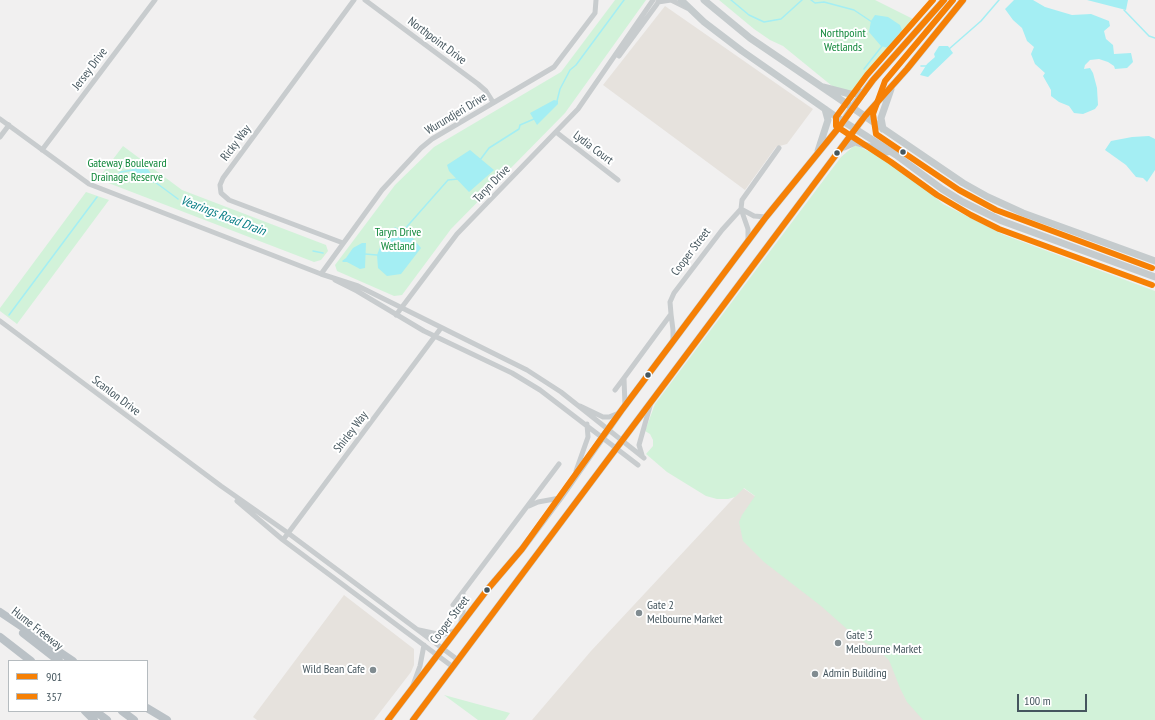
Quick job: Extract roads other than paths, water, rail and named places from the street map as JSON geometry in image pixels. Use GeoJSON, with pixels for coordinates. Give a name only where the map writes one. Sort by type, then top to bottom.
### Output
{"type":"FeatureCollection","features":[{"type":"Feature","properties":{"kind":"highway"},"geometry":{"type":"LineString","coordinates":[[0,612],[72,660]]}},
{"type":"Feature","properties":{"kind":"highway","name":"Hume Freeway"},"geometry":{"type":"LineString","coordinates":[[0,615],[58,660]]}},
{"type":"Feature","properties":{"kind":"highway"},"geometry":{"type":"LineString","coordinates":[[0,637],[30,660]]}},
{"type":"Feature","properties":{"kind":"highway"},"geometry":{"type":"LineString","coordinates":[[148,709],[167,720]]}},
{"type":"Feature","properties":{"kind":"highway"},"geometry":{"type":"LineString","coordinates":[[86,712],[94,720]]}},
{"type":"Feature","properties":{"kind":"highway"},"geometry":{"type":"LineString","coordinates":[[97,712],[107,720]]}},
{"type":"Feature","properties":{"kind":"highway"},"geometry":{"type":"LineString","coordinates":[[123,712],[134,720]]}},
{"type":"Feature","properties":{"kind":"main road"},"geometry":{"type":"LineString","coordinates":[[681,0],[692,12],[721,36],[843,121],[896,155],[942,189],[974,208],[1002,221],[1155,277]]}},
{"type":"Feature","properties":{"kind":"main road"},"geometry":{"type":"LineString","coordinates":[[704,0],[750,38],[819,86],[946,172],[988,197],[1023,213],[1155,261]]}},
{"type":"Feature","properties":{"kind":"main road"},"geometry":{"type":"LineString","coordinates":[[413,720],[654,397],[857,129],[865,116],[907,69],[963,0]]}},
{"type":"Feature","properties":{"kind":"main road","name":"Cooper Street"},"geometry":{"type":"LineString","coordinates":[[388,720],[460,624],[522,549],[573,481],[623,409],[766,217],[817,155],[864,92],[942,1]]}},
{"type":"Feature","properties":{"kind":"main road"},"geometry":{"type":"LineString","coordinates":[[883,129],[881,115],[892,85]]}},
{"type":"Feature","properties":{"kind":"main road"},"geometry":{"type":"LineString","coordinates":[[819,86],[850,94],[864,92]]}},
{"type":"Feature","properties":{"kind":"main road"},"geometry":{"type":"LineString","coordinates":[[817,155],[828,120],[826,109]]}},
{"type":"Feature","properties":{"kind":"main road"},"geometry":{"type":"LineString","coordinates":[[843,147],[855,142],[896,155]]}},
{"type":"Feature","properties":{"kind":"main road"},"geometry":{"type":"LineString","coordinates":[[1080,250],[1085,236]]}},
{"type":"Feature","properties":{"kind":"street","name":"Jersey Drive"},"geometry":{"type":"LineString","coordinates":[[42,150],[155,0]]}},
{"type":"Feature","properties":{"kind":"street","name":"Ricky Way"},"geometry":{"type":"LineString","coordinates":[[343,243],[229,200],[221,193],[220,185],[223,178],[354,0]]}},
{"type":"Feature","properties":{"kind":"street","name":"Northpoint Drive"},"geometry":{"type":"LineString","coordinates":[[365,0],[478,84],[486,91],[493,102]]}},
{"type":"Feature","properties":{"kind":"street"},"geometry":{"type":"LineString","coordinates":[[659,1],[671,0],[692,12]]}},
{"type":"Feature","properties":{"kind":"street","name":"Taryn Drive"},"geometry":{"type":"LineString","coordinates":[[396,315],[457,234],[578,109],[652,1]]}},
{"type":"Feature","properties":{"kind":"street","name":"Taryn Drive"},"geometry":{"type":"LineString","coordinates":[[600,78],[659,1]]}},
{"type":"Feature","properties":{"kind":"street","name":"Wurundjeri Drive"},"geometry":{"type":"LineString","coordinates":[[321,274],[382,190],[422,148],[432,139],[554,67],[593,16],[597,2]]}},
{"type":"Feature","properties":{"kind":"street"},"geometry":{"type":"LineString","coordinates":[[0,119],[89,184],[321,274],[358,286],[516,365],[543,380],[572,401],[644,458],[639,451],[639,445],[654,397]]}},
{"type":"Feature","properties":{"kind":"street"},"geometry":{"type":"LineString","coordinates":[[0,137],[9,126]]}},
{"type":"Feature","properties":{"kind":"street","name":"Lydia Court"},"geometry":{"type":"LineString","coordinates":[[556,132],[618,180]]}},
{"type":"Feature","properties":{"kind":"street","name":"Cooper Street"},"geometry":{"type":"LineString","coordinates":[[673,343],[674,330],[670,302],[674,293],[722,230],[742,209],[743,197],[779,148]]}},
{"type":"Feature","properties":{"kind":"street"},"geometry":{"type":"LineString","coordinates":[[742,209],[754,216],[766,217]]}},
{"type":"Feature","properties":{"kind":"street"},"geometry":{"type":"LineString","coordinates":[[742,209],[748,229],[748,241]]}},
{"type":"Feature","properties":{"kind":"street"},"geometry":{"type":"LineString","coordinates":[[321,274],[357,291],[436,337],[512,373],[540,390],[587,424],[638,465]]}},
{"type":"Feature","properties":{"kind":"street","name":"Cooper Street"},"geometry":{"type":"LineString","coordinates":[[615,390],[671,314]]}},
{"type":"Feature","properties":{"kind":"street","name":"Scanlon Drive"},"geometry":{"type":"LineString","coordinates":[[0,321],[458,660]]}},
{"type":"Feature","properties":{"kind":"street","name":"Shirley Way"},"geometry":{"type":"LineString","coordinates":[[283,540],[436,337],[441,328]]}},
{"type":"Feature","properties":{"kind":"street"},"geometry":{"type":"LineString","coordinates":[[512,373],[516,365]]}},
{"type":"Feature","properties":{"kind":"street"},"geometry":{"type":"LineString","coordinates":[[572,401],[594,414],[609,417],[623,409],[624,378]]}},
{"type":"Feature","properties":{"kind":"street"},"geometry":{"type":"LineString","coordinates":[[573,481],[588,437],[587,424]]}},
{"type":"Feature","properties":{"kind":"street","name":"Cooper Street"},"geometry":{"type":"LineString","coordinates":[[454,605],[559,464]]}},
{"type":"Feature","properties":{"kind":"street","name":"Scanlon Drive"},"geometry":{"type":"LineString","coordinates":[[221,486],[283,540],[453,667]]}},
{"type":"Feature","properties":{"kind":"street"},"geometry":{"type":"LineString","coordinates":[[526,508],[538,502],[560,498]]}},
{"type":"Feature","properties":{"kind":"street"},"geometry":{"type":"LineString","coordinates":[[460,624],[463,613],[463,593]]}},
{"type":"Feature","properties":{"kind":"street","name":"Scanlon Drive"},"geometry":{"type":"LineString","coordinates":[[416,629],[442,635],[456,631]]}},
{"type":"Feature","properties":{"kind":"street"},"geometry":{"type":"LineString","coordinates":[[410,691],[420,666],[424,645]]}},
{"type":"Feature","properties":{"kind":"water"},"geometry":{"type":"Polygon","coordinates":[[[1014,0],[1033,0],[1045,7],[1072,15],[1091,14],[1109,21],[1110,26],[1104,31],[1106,39],[1113,45],[1114,54],[1131,53],[1133,62],[1127,68],[1115,69],[1114,66],[1108,62],[1099,59],[1090,60],[1085,65],[1084,69],[1090,68],[1093,73],[1097,88],[1098,105],[1095,109],[1083,114],[1074,113],[1069,106],[1059,102],[1051,96],[1051,90],[1043,76],[1045,73],[1035,64],[1031,54],[1034,47],[1027,41],[1022,28],[1013,20],[1005,9],[1014,0]]]}},
{"type":"Feature","properties":{"kind":"water"},"geometry":{"type":"Polygon","coordinates":[[[1087,0],[1128,0],[1126,10],[1087,0]]]}},
{"type":"Feature","properties":{"kind":"water"},"geometry":{"type":"Polygon","coordinates":[[[875,15],[888,17],[900,25],[902,30],[888,48],[881,46],[869,32],[871,21],[875,15]]]}},
{"type":"Feature","properties":{"kind":"water"},"geometry":{"type":"Polygon","coordinates":[[[939,46],[948,46],[953,53],[928,77],[920,75],[927,64],[935,57],[934,54],[939,46]]]}},
{"type":"Feature","properties":{"kind":"water"},"geometry":{"type":"Polygon","coordinates":[[[554,100],[558,101],[558,104],[537,125],[530,113],[554,100]]]}},
{"type":"Feature","properties":{"kind":"water"},"geometry":{"type":"Polygon","coordinates":[[[1149,136],[1155,139],[1155,170],[1147,182],[1143,178],[1136,177],[1126,165],[1105,150],[1111,141],[1132,137],[1149,136]]]}},
{"type":"Feature","properties":{"kind":"water"},"geometry":{"type":"Polygon","coordinates":[[[470,150],[494,170],[469,192],[449,171],[447,165],[470,150]]]}},
{"type":"Feature","properties":{"kind":"water"},"geometry":{"type":"Polygon","coordinates":[[[140,159],[153,176],[156,183],[148,182],[129,174],[140,159]]]}},
{"type":"Feature","properties":{"kind":"water"},"geometry":{"type":"Polygon","coordinates":[[[212,210],[232,214],[235,220],[226,223],[214,219],[207,213],[212,210]]]}},
{"type":"Feature","properties":{"kind":"water"},"geometry":{"type":"Polygon","coordinates":[[[395,227],[411,236],[421,248],[401,274],[387,276],[378,268],[377,255],[382,242],[395,227]]]}},
{"type":"Feature","properties":{"kind":"water"},"geometry":{"type":"Polygon","coordinates":[[[362,243],[366,243],[365,268],[360,269],[342,261],[353,248],[362,243]]]}},
{"type":"Feature","properties":{"kind":"waterway","name":"Vearings Road Drain"},"geometry":{"type":"LineString","coordinates":[[557,101],[560,89],[570,70],[576,65],[624,0]]}},
{"type":"Feature","properties":{"kind":"waterway","name":"Vearings Road Drain"},"geometry":{"type":"LineString","coordinates":[[731,0],[749,15],[764,22],[781,19],[802,0]]}},
{"type":"Feature","properties":{"kind":"waterway"},"geometry":{"type":"LineString","coordinates":[[811,0],[815,3],[824,2],[854,10],[872,22]]}},
{"type":"Feature","properties":{"kind":"waterway"},"geometry":{"type":"LineString","coordinates":[[949,49],[981,21],[999,0]]}},
{"type":"Feature","properties":{"kind":"waterway"},"geometry":{"type":"LineString","coordinates":[[1124,10],[1149,36],[1155,38]]}},
{"type":"Feature","properties":{"kind":"waterway"},"geometry":{"type":"LineString","coordinates":[[864,69],[882,46]]}},
{"type":"Feature","properties":{"kind":"waterway"},"geometry":{"type":"LineString","coordinates":[[921,66],[927,66]]}},
{"type":"Feature","properties":{"kind":"waterway","name":"Vearings Road Drain"},"geometry":{"type":"LineString","coordinates":[[480,160],[489,148],[519,129],[520,125],[534,119]]}},
{"type":"Feature","properties":{"kind":"waterway","name":"Vearings Road Drain"},"geometry":{"type":"LineString","coordinates":[[108,182],[121,172],[133,170]]}},
{"type":"Feature","properties":{"kind":"waterway","name":"Vearings Road Drain"},"geometry":{"type":"LineString","coordinates":[[403,231],[448,180],[458,179]]}},
{"type":"Feature","properties":{"kind":"waterway","name":"Vearings Road Drain"},"geometry":{"type":"LineString","coordinates":[[155,182],[178,199]]}},
{"type":"Feature","properties":{"kind":"waterway","name":"Vearings Road Drain"},"geometry":{"type":"LineString","coordinates":[[9,315],[97,197]]}},
{"type":"Feature","properties":{"kind":"waterway","name":"Vearings Road Drain"},"geometry":{"type":"LineString","coordinates":[[186,203],[209,213]]}},
{"type":"Feature","properties":{"kind":"waterway","name":"Vearings Road Drain"},"geometry":{"type":"LineString","coordinates":[[233,220],[261,231]]}},
{"type":"Feature","properties":{"kind":"waterway","name":"Vearings Road Drain"},"geometry":{"type":"LineString","coordinates":[[313,251],[323,253]]}},
{"type":"Feature","properties":{"kind":"waterway","name":"Vearings Road Drain"},"geometry":{"type":"LineString","coordinates":[[365,254],[377,255]]}},
{"type":"Feature","properties":{"kind":"place","name":"Gate 2 Melbourne Market"},"geometry":{"type":"Point","coordinates":[639,613]}},
{"type":"Feature","properties":{"kind":"place","name":"Gate 3 Melbourne Market"},"geometry":{"type":"Point","coordinates":[838,643]}},
{"type":"Feature","properties":{"kind":"place","name":"Wild Bean Cafe"},"geometry":{"type":"Point","coordinates":[373,670]}},
{"type":"Feature","properties":{"kind":"place","name":"Admin Building"},"geometry":{"type":"Point","coordinates":[815,674]}},
{"type":"Feature","properties":{"kind":"park label","name":"Northpoint Wetlands"},"geometry":{"type":"Point","coordinates":[843,41]}},
{"type":"Feature","properties":{"kind":"park label","name":"Gateway Boulevard Drainage Reserve"},"geometry":{"type":"Point","coordinates":[127,171]}},
{"type":"Feature","properties":{"kind":"park label","name":"Taryn Drive Wetland"},"geometry":{"type":"Point","coordinates":[398,240]}}]}
